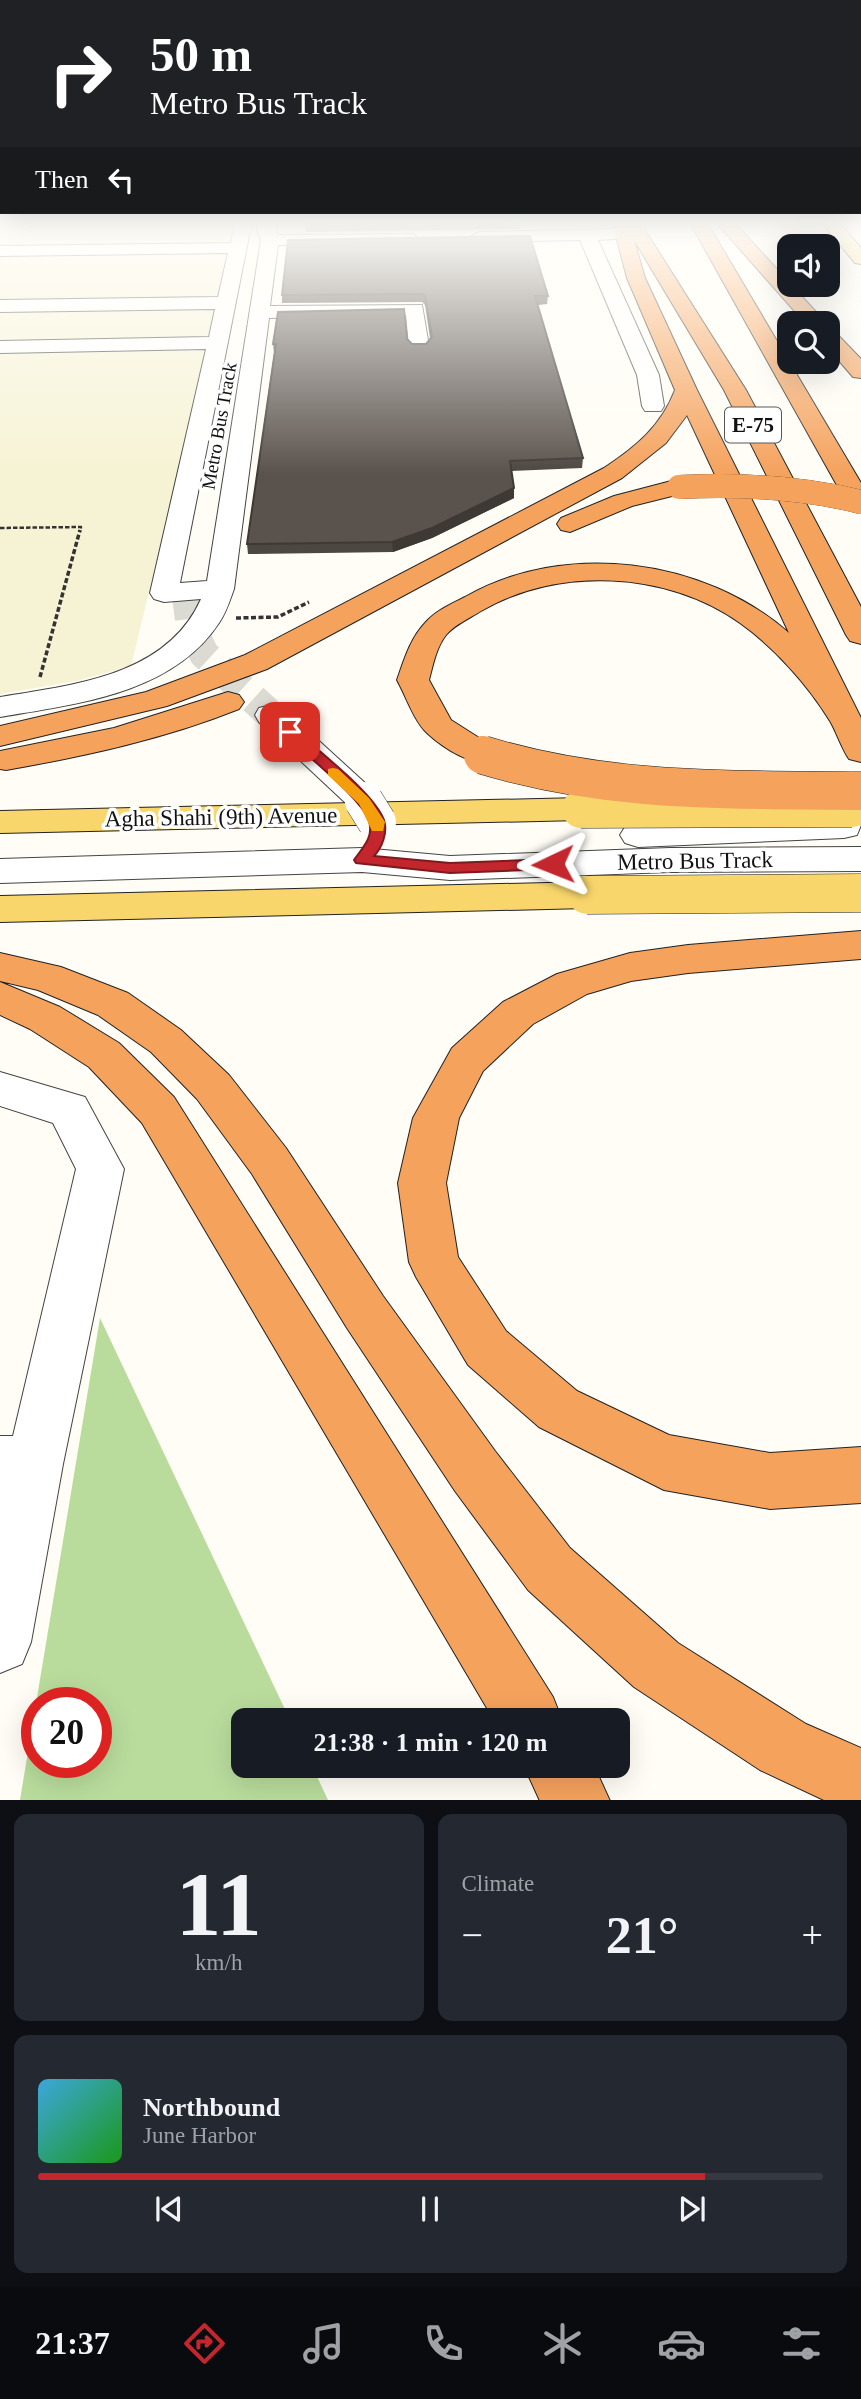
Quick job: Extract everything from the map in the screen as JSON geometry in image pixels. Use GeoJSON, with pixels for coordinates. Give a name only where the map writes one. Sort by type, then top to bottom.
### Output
{"type":"FeatureCollection","features":[{"type":"Feature","properties":{"kind":"highway"},"geometry":{"type":"LineString","coordinates":[[648,305],[686,390],[861,752]]}},
{"type":"Feature","properties":{"kind":"highway","name":"E-75"},"geometry":{"type":"LineString","coordinates":[[678,305],[735,390],[861,635]]}},
{"type":"Feature","properties":{"kind":"highway","name":"E-75"},"geometry":{"type":"LineString","coordinates":[[746,305],[861,503]]}},
{"type":"Feature","properties":{"kind":"highway"},"geometry":{"type":"LineString","coordinates":[[840,349],[856,367]]}},
{"type":"Feature","properties":{"kind":"highway"},"geometry":{"type":"LineString","coordinates":[[0,736],[156,699],[245,667],[298,642],[602,480],[642,455],[673,421],[686,390]]}},
{"type":"Feature","properties":{"kind":"highway"},"geometry":{"type":"LineString","coordinates":[[0,761],[86,746],[216,707],[272,684],[600,509],[638,495],[679,486],[731,484],[784,486],[833,494],[861,503]]}},
{"type":"Feature","properties":{"kind":"highway"},"geometry":{"type":"LineString","coordinates":[[841,714],[768,628],[732,605],[689,588],[645,576],[600,573],[556,576],[510,585],[471,603],[437,627],[422,652],[413,680],[438,726],[483,755],[516,767],[562,777],[644,788],[861,791]]}},
{"type":"Feature","properties":{"kind":"highway"},"geometry":{"type":"LineString","coordinates":[[861,945],[688,959],[630,967],[572,984],[517,1013],[467,1060],[436,1118],[422,1183],[434,1262],[487,1348],[558,1409],[664,1462],[770,1481],[861,1475]]}},
{"type":"Feature","properties":{"kind":"highway"},"geometry":{"type":"LineString","coordinates":[[0,967],[47,977],[113,1004],[166,1041],[214,1087],[269,1161],[365,1312],[475,1471],[549,1569],[656,1665],[783,1747],[861,1782]]}},
{"type":"Feature","properties":{"kind":"highway"},"geometry":{"type":"LineString","coordinates":[[0,998],[45,1018],[104,1055],[158,1110],[523,1708]]}},
{"type":"Feature","properties":{"kind":"highway"},"geometry":{"type":"LineString","coordinates":[[564,1778],[576,1800]]}},
{"type":"Feature","properties":{"kind":"main road","name":"Agha Shahi (9th) Avenue"},"geometry":{"type":"LineString","coordinates":[[0,822],[581,808],[855,831]]}},
{"type":"Feature","properties":{"kind":"main road"},"geometry":{"type":"LineString","coordinates":[[0,909],[587,895],[861,893]]}},
{"type":"Feature","properties":{"kind":"street"},"geometry":{"type":"LineString","coordinates":[[0,306],[75,305]]}},
{"type":"Feature","properties":{"kind":"street"},"geometry":{"type":"LineString","coordinates":[[216,602],[164,593],[225,305]]}},
{"type":"Feature","properties":{"kind":"street","name":"Metro Bus Track"},"geometry":{"type":"LineString","coordinates":[[186,589],[203,518],[241,305]]}},
{"type":"Feature","properties":{"kind":"street"},"geometry":{"type":"LineString","coordinates":[[0,707],[101,687],[146,671],[186,647],[216,602],[259,305]]}},
{"type":"Feature","properties":{"kind":"street"},"geometry":{"type":"LineString","coordinates":[[618,305],[648,375],[653,406]]}},
{"type":"Feature","properties":{"kind":"street"},"geometry":{"type":"LineString","coordinates":[[260,312],[415,309],[419,346]]}},
{"type":"Feature","properties":{"kind":"street"},"geometry":{"type":"LineString","coordinates":[[0,347],[217,343]]}},
{"type":"Feature","properties":{"kind":"street"},"geometry":{"type":"LineString","coordinates":[[271,715],[371,811],[375,846],[362,860]]}},
{"type":"Feature","properties":{"kind":"street","name":"Metro Bus Track"},"geometry":{"type":"LineString","coordinates":[[0,871],[362,860],[450,868],[670,860],[855,831]]}},
{"type":"Feature","properties":{"kind":"street"},"geometry":{"type":"LineString","coordinates":[[0,1089],[69,1110],[100,1169],[17,1464],[0,1642]]}},
{"type":"Feature","properties":{"kind":"path"},"geometry":{"type":"LineString","coordinates":[[0,528],[81,527],[47,657],[32,701]]}},
{"type":"Feature","properties":{"kind":"path"},"geometry":{"type":"LineString","coordinates":[[216,602],[243,618],[278,617],[309,602]]}},
{"type":"Feature","properties":{"kind":"shaded area"},"geometry":{"type":"Polygon","coordinates":[[[0,305],[219,305],[131,666],[76,681],[0,694],[0,305]]]}},
{"type":"Feature","properties":{"kind":"green space"},"geometry":{"type":"Polygon","coordinates":[[[100,1318],[284,1708],[231,1708],[231,1778],[318,1778],[328,1800],[20,1800],[24,1778],[112,1778],[112,1687],[39,1687],[100,1318]]]}},
{"type":"Feature","properties":{"kind":"building"},"geometry":{"type":"Polygon","coordinates":[[[427,305],[538,305],[583,458],[510,461],[514,488],[432,528],[392,542],[247,544],[276,344],[273,344],[278,312],[404,309],[407,339],[412,344],[426,344],[432,337],[427,305]]]}},
{"type":"Feature","properties":{"kind":"tunnel"},"geometry":{"type":"LineString","coordinates":[[186,589],[191,627],[204,654],[271,715]]}},
{"type":"Feature","properties":{"kind":"slow traffic"},"geometry":{"type":"LineString","coordinates":[[333,772],[364,801],[377,822],[377,827]]}},
{"type":"Feature","properties":{"kind":"route"},"geometry":{"type":"LineString","coordinates":[[290,732],[364,801],[377,822],[378,838],[375,846],[362,860],[450,868],[553,864]]}}]}
